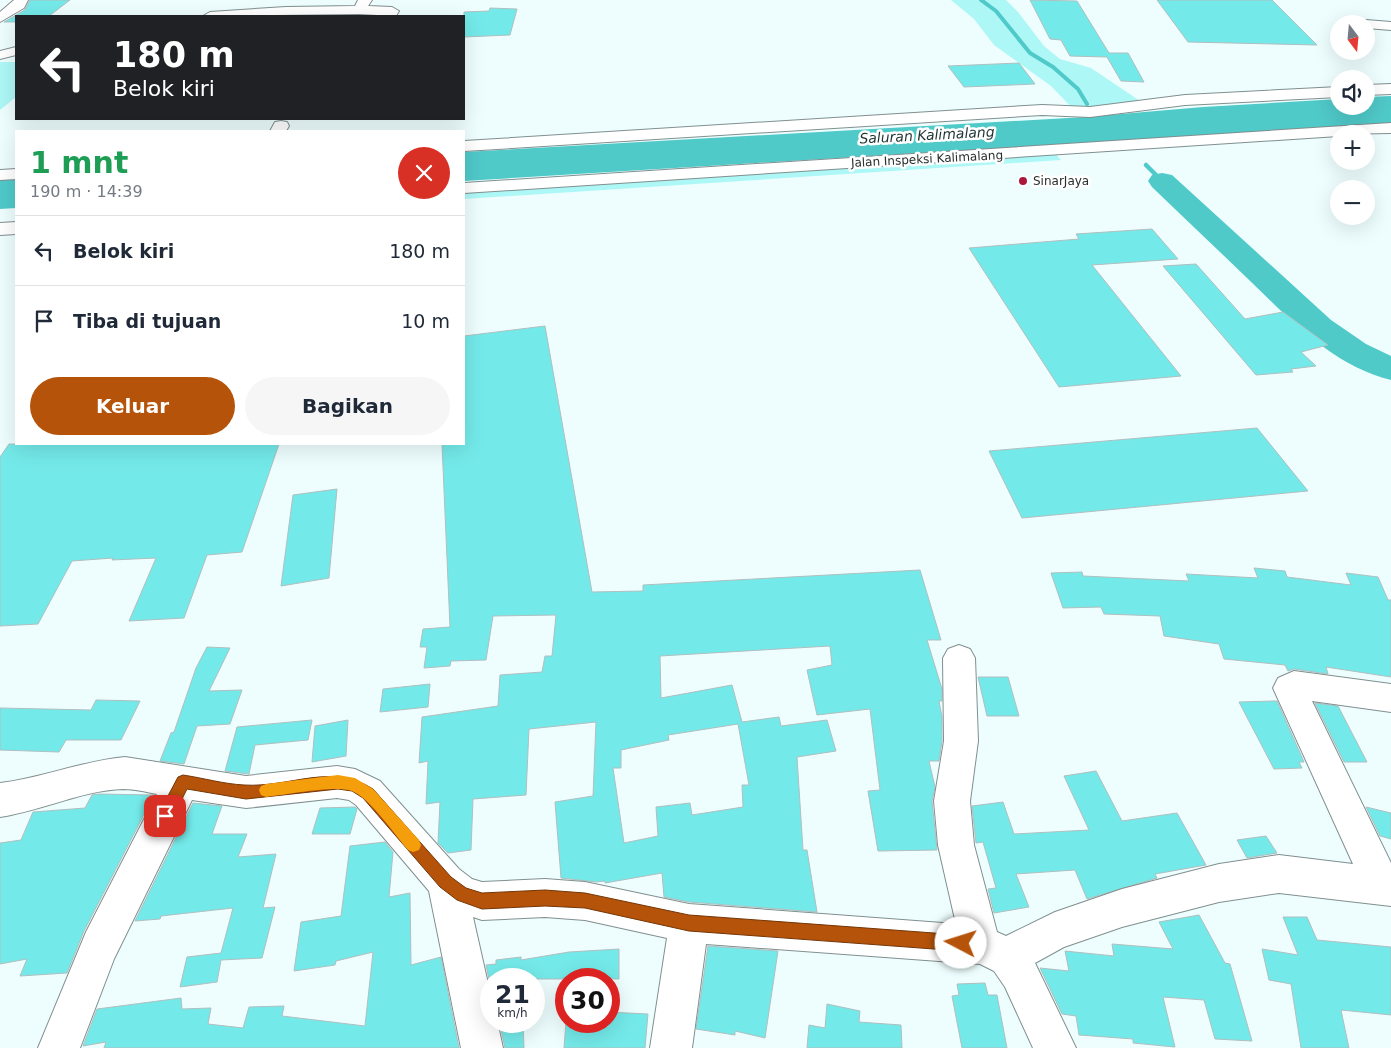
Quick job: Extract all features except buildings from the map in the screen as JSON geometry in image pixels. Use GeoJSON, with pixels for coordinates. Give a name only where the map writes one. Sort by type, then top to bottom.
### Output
{"type":"FeatureCollection","features":[{"type":"Feature","properties":{"kind":"street"},"geometry":{"type":"LineString","coordinates":[[0,18],[19,5],[21,0]]}},
{"type":"Feature","properties":{"kind":"street"},"geometry":{"type":"LineString","coordinates":[[259,15],[362,5],[392,11],[390,15]]}},
{"type":"Feature","properties":{"kind":"street"},"geometry":{"type":"LineString","coordinates":[[1375,25],[1391,26]]}},
{"type":"Feature","properties":{"kind":"street"},"geometry":{"type":"LineString","coordinates":[[0,55],[15,51]]}},
{"type":"Feature","properties":{"kind":"street"},"geometry":{"type":"LineString","coordinates":[[1375,90],[1391,89]]}},
{"type":"Feature","properties":{"kind":"street"},"geometry":{"type":"LineString","coordinates":[[465,146],[978,113],[1042,110],[1090,112],[1185,100],[1330,92]]}},
{"type":"Feature","properties":{"kind":"street","name":"Jalan Inspeksi Kalimalang"},"geometry":{"type":"LineString","coordinates":[[465,188],[813,170],[1119,158],[1160,150],[1391,128]]}},
{"type":"Feature","properties":{"kind":"street"},"geometry":{"type":"LineString","coordinates":[[1375,141],[1391,140]]}},
{"type":"Feature","properties":{"kind":"street","name":"Jalan Inspeksi Kalimalang"},"geometry":{"type":"LineString","coordinates":[[465,199],[1099,148],[1160,150],[1330,144]]}},
{"type":"Feature","properties":{"kind":"street"},"geometry":{"type":"LineString","coordinates":[[0,174],[15,174]]}},
{"type":"Feature","properties":{"kind":"street"},"geometry":{"type":"LineString","coordinates":[[0,217],[15,216]]}},
{"type":"Feature","properties":{"kind":"street"},"geometry":{"type":"LineString","coordinates":[[0,229],[15,228]]}},
{"type":"Feature","properties":{"kind":"street"},"geometry":{"type":"LineString","coordinates":[[959,658],[961,741],[952,801],[956,845],[994,951],[1019,973],[1055,1048]]}},
{"type":"Feature","properties":{"kind":"street"},"geometry":{"type":"LineString","coordinates":[[1386,886],[1289,688],[1294,685],[1391,698]]}},
{"type":"Feature","properties":{"kind":"street"},"geometry":{"type":"LineString","coordinates":[[0,800],[24,796],[105,775],[143,774],[246,792],[338,782],[355,785],[368,794],[446,882],[462,895],[482,901],[545,898],[585,901],[689,923],[994,951],[1122,908],[1219,883],[1279,874],[1386,886]]}},
{"type":"Feature","properties":{"kind":"street"},"geometry":{"type":"LineString","coordinates":[[59,1048],[73,1004],[121,901],[183,782]]}},
{"type":"Feature","properties":{"kind":"street"},"geometry":{"type":"LineString","coordinates":[[446,882],[482,1048]]}},
{"type":"Feature","properties":{"kind":"street"},"geometry":{"type":"LineString","coordinates":[[671,1048],[689,923]]}},
{"type":"Feature","properties":{"kind":"shaded area"},"geometry":{"type":"Polygon","coordinates":[[[951,0],[1006,0],[1018,12],[1044,46],[1060,59],[1091,68],[1143,103],[1075,111],[1051,86],[994,45],[974,19],[951,0]]]}},
{"type":"Feature","properties":{"kind":"shaded area"},"geometry":{"type":"Polygon","coordinates":[[[0,62],[15,62],[15,98],[0,110],[0,62]]]}},
{"type":"Feature","properties":{"kind":"shaded area"},"geometry":{"type":"Polygon","coordinates":[[[1053,151],[1061,160],[465,199],[465,188],[1053,151]]]}},
{"type":"Feature","properties":{"kind":"water","name":"Saluran Kalimalang"},"geometry":{"type":"Polygon","coordinates":[[[1391,96],[1391,124],[1330,125],[1330,128],[465,181],[465,152],[1086,117],[1203,107],[1330,100],[1330,115],[1375,115],[1375,97],[1391,96]]]}},
{"type":"Feature","properties":{"kind":"water"},"geometry":{"type":"Polygon","coordinates":[[[15,179],[15,208],[0,209],[0,180],[15,179]]]}},
{"type":"Feature","properties":{"kind":"waterway"},"geometry":{"type":"LineString","coordinates":[[981,0],[996,11],[1030,53],[1053,67],[1078,89],[1087,104]]}},
{"type":"Feature","properties":{"kind":"waterway"},"geometry":{"type":"LineString","coordinates":[[1146,165],[1162,181]]}},
{"type":"Feature","properties":{"kind":"waterway"},"geometry":{"type":"LineString","coordinates":[[1162,181],[1319,327],[1353,351],[1391,369]]}},
{"type":"Feature","properties":{"kind":"slow traffic"},"geometry":{"type":"LineString","coordinates":[[266,790],[338,782],[355,785],[368,794],[413,845]]}},
{"type":"Feature","properties":{"kind":"place","name":"SinarJaya"},"geometry":{"type":"Point","coordinates":[1023,181]}},
{"type":"Feature","properties":{"kind":"route"},"geometry":{"type":"LineString","coordinates":[[165,816],[183,782],[246,792],[338,782],[355,785],[368,794],[446,882],[462,895],[482,901],[545,898],[585,901],[689,923],[961,943]]}}]}
